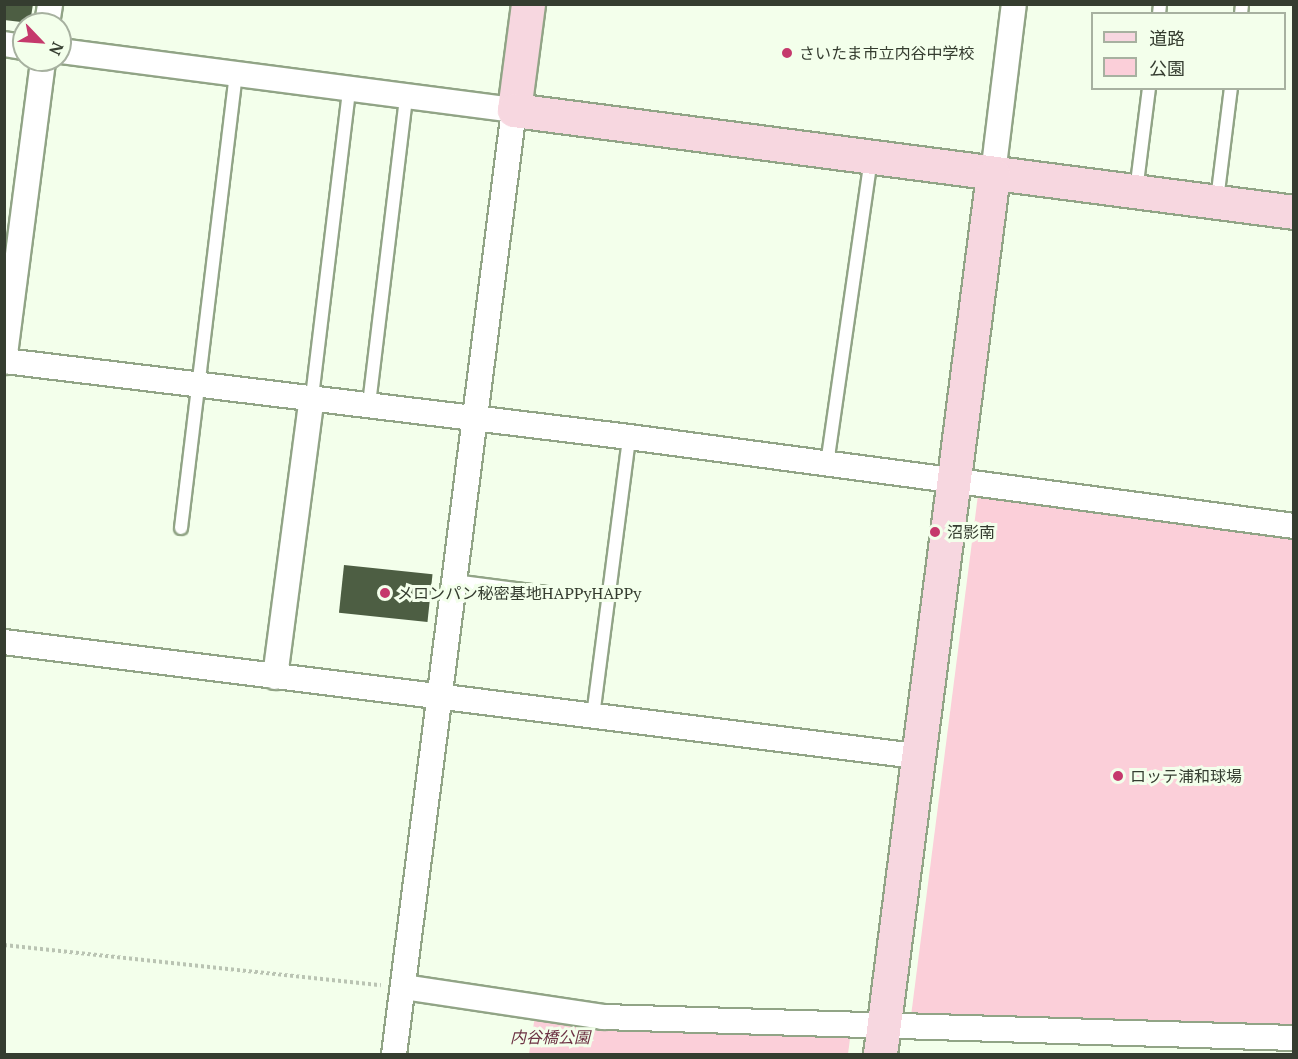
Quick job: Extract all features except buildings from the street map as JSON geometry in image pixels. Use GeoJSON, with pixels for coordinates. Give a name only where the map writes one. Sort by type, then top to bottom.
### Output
{"type":"FeatureCollection","features":[{"type":"Feature","properties":{"kind":"street"},"geometry":{"type":"LineString","coordinates":[[394,1054],[528,4]]}},
{"type":"Feature","properties":{"kind":"street"},"geometry":{"type":"LineString","coordinates":[[881,1039],[1014,4]]}},
{"type":"Feature","properties":{"kind":"street"},"geometry":{"type":"LineString","coordinates":[[72,53],[1136,194],[1293,212]]}},
{"type":"Feature","properties":{"kind":"street"},"geometry":{"type":"LineString","coordinates":[[41,72],[5,361],[629,436],[951,482],[1293,526]]}},
{"type":"Feature","properties":{"kind":"street"},"geometry":{"type":"LineString","coordinates":[[275,677],[312,397]]}},
{"type":"Feature","properties":{"kind":"street"},"geometry":{"type":"LineString","coordinates":[[4,642],[916,756]]}},
{"type":"Feature","properties":{"kind":"street"},"geometry":{"type":"LineString","coordinates":[[403,987],[603,1017],[881,1039],[1293,1038]]}},
{"type":"Feature","properties":{"kind":"lane"},"geometry":{"type":"LineString","coordinates":[[181,528],[236,75]]}},
{"type":"Feature","properties":{"kind":"lane"},"geometry":{"type":"LineString","coordinates":[[312,397],[349,90]]}},
{"type":"Feature","properties":{"kind":"lane"},"geometry":{"type":"LineString","coordinates":[[1136,194],[1149,90]]}},
{"type":"Feature","properties":{"kind":"lane"},"geometry":{"type":"LineString","coordinates":[[1217,202],[1232,90]]}},
{"type":"Feature","properties":{"kind":"lane"},"geometry":{"type":"LineString","coordinates":[[369,404],[406,96]]}},
{"type":"Feature","properties":{"kind":"lane"},"geometry":{"type":"LineString","coordinates":[[827,464],[871,158]]}},
{"type":"Feature","properties":{"kind":"lane"},"geometry":{"type":"LineString","coordinates":[[593,716],[629,436]]}},
{"type":"Feature","properties":{"kind":"lane"},"geometry":{"type":"LineString","coordinates":[[454,581],[546,593]]}},
{"type":"Feature","properties":{"kind":"path"},"geometry":{"type":"LineString","coordinates":[[4,945],[403,987]]}},
{"type":"Feature","properties":{"kind":"green space","name":"ロッテ浦和球場"},"geometry":{"type":"Polygon","coordinates":[[[978,495],[1293,537],[1293,1030],[911,1016],[978,495]]]}},
{"type":"Feature","properties":{"kind":"green space","name":"内谷橋公園"},"geometry":{"type":"Polygon","coordinates":[[[535,1016],[851,1031],[848,1054],[529,1054],[535,1016]]]}},
{"type":"Feature","properties":{"kind":"place","name":"さいたま市立内谷中学校"},"geometry":{"type":"Point","coordinates":[787,53]}},
{"type":"Feature","properties":{"kind":"place","name":"沼影南"},"geometry":{"type":"Point","coordinates":[935,532]}},
{"type":"Feature","properties":{"kind":"place","name":"メロンパン秘密基地HAPPyHAPPy"},"geometry":{"type":"Point","coordinates":[385,593]}},
{"type":"Feature","properties":{"kind":"place","name":"ロッテ浦和球場"},"geometry":{"type":"Point","coordinates":[1118,776]}}]}
